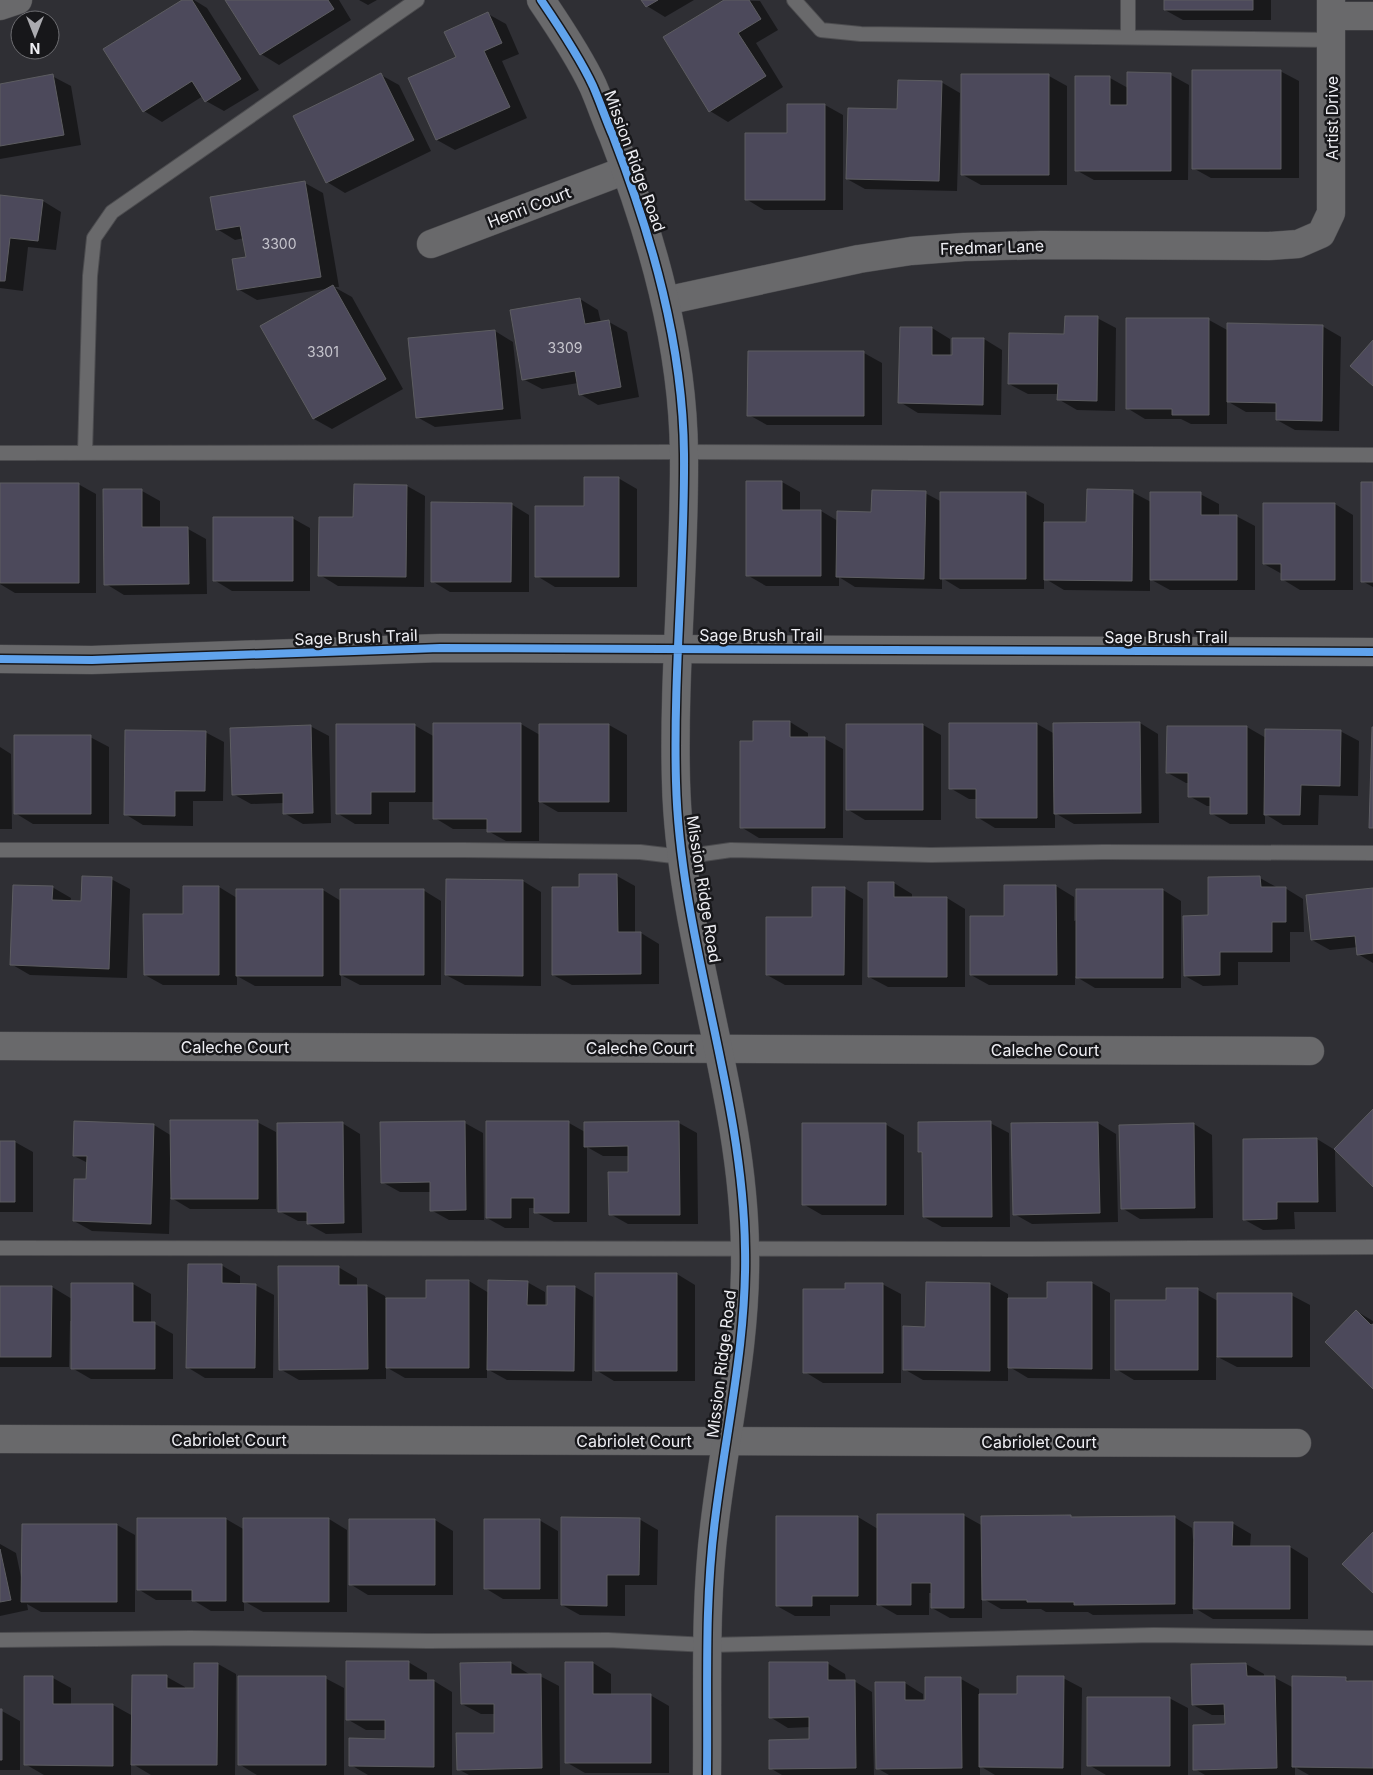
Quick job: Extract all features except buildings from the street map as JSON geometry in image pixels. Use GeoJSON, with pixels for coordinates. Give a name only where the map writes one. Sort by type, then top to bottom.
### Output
{"type":"FeatureCollection","features":[{"type":"Feature","properties":{"kind":"street"},"geometry":{"type":"LineString","coordinates":[[0,6],[18,0]]}},
{"type":"Feature","properties":{"kind":"street","name":"Mission Ridge Road"},"geometry":{"type":"LineString","coordinates":[[541,0],[591,82],[626,170],[650,244],[665,301],[678,381],[684,452],[676,694],[676,781],[682,857],[694,931],[719,1048],[740,1165],[745,1248],[744,1320],[714,1521],[710,1574],[707,1775]]}},
{"type":"Feature","properties":{"kind":"street"},"geometry":{"type":"LineString","coordinates":[[1331,19],[1373,16]]}},
{"type":"Feature","properties":{"kind":"street","name":"Artist Drive"},"geometry":{"type":"LineString","coordinates":[[1321,234],[1330,213],[1331,19]]}},
{"type":"Feature","properties":{"kind":"street","name":"Henri Court"},"geometry":{"type":"LineString","coordinates":[[431,244],[626,170]]}},
{"type":"Feature","properties":{"kind":"street","name":"Fredmar Lane"},"geometry":{"type":"LineString","coordinates":[[665,301],[850,261],[911,251],[964,247],[1269,246],[1298,244],[1321,234]]}},
{"type":"Feature","properties":{"kind":"street","name":"Sage Brush Trail"},"geometry":{"type":"LineString","coordinates":[[0,659],[102,659],[440,648],[1373,652]]}},
{"type":"Feature","properties":{"kind":"street","name":"Caleche Court"},"geometry":{"type":"LineString","coordinates":[[1,1046],[1310,1051]]}},
{"type":"Feature","properties":{"kind":"street","name":"Cabriolet Court"},"geometry":{"type":"LineString","coordinates":[[0,1439],[1297,1443]]}},
{"type":"Feature","properties":{"kind":"lane"},"geometry":{"type":"LineString","coordinates":[[85,452],[90,276],[94,238],[112,212],[417,0]]}},
{"type":"Feature","properties":{"kind":"lane"},"geometry":{"type":"LineString","coordinates":[[794,0],[821,30],[861,34],[1128,38],[1331,19]]}},
{"type":"Feature","properties":{"kind":"lane"},"geometry":{"type":"LineString","coordinates":[[1128,0],[1128,38]]}},
{"type":"Feature","properties":{"kind":"lane"},"geometry":{"type":"LineString","coordinates":[[0,453],[684,452],[1373,455]]}},
{"type":"Feature","properties":{"kind":"lane"},"geometry":{"type":"LineString","coordinates":[[0,850],[453,850],[640,852],[682,857],[731,850],[931,855],[1103,852],[1373,853]]}},
{"type":"Feature","properties":{"kind":"lane"},"geometry":{"type":"LineString","coordinates":[[0,1248],[1032,1249],[1373,1247]]}},
{"type":"Feature","properties":{"kind":"lane"},"geometry":{"type":"LineString","coordinates":[[0,1640],[190,1638],[428,1641],[608,1640],[708,1645],[1154,1635],[1373,1638]]}},
{"type":"Feature","properties":{"kind":"cycle path"},"geometry":{"type":"LineString","coordinates":[[541,0],[588,75],[627,174],[663,292],[678,373],[682,413],[684,495],[677,659],[676,741],[676,782],[680,841],[688,899],[734,1132],[742,1190],[745,1249],[743,1318],[715,1520],[709,1584],[707,1775]]}},
{"type":"Feature","properties":{"kind":"cycle path"},"geometry":{"type":"LineString","coordinates":[[0,659],[92,660],[440,648],[1373,652]]}}]}
